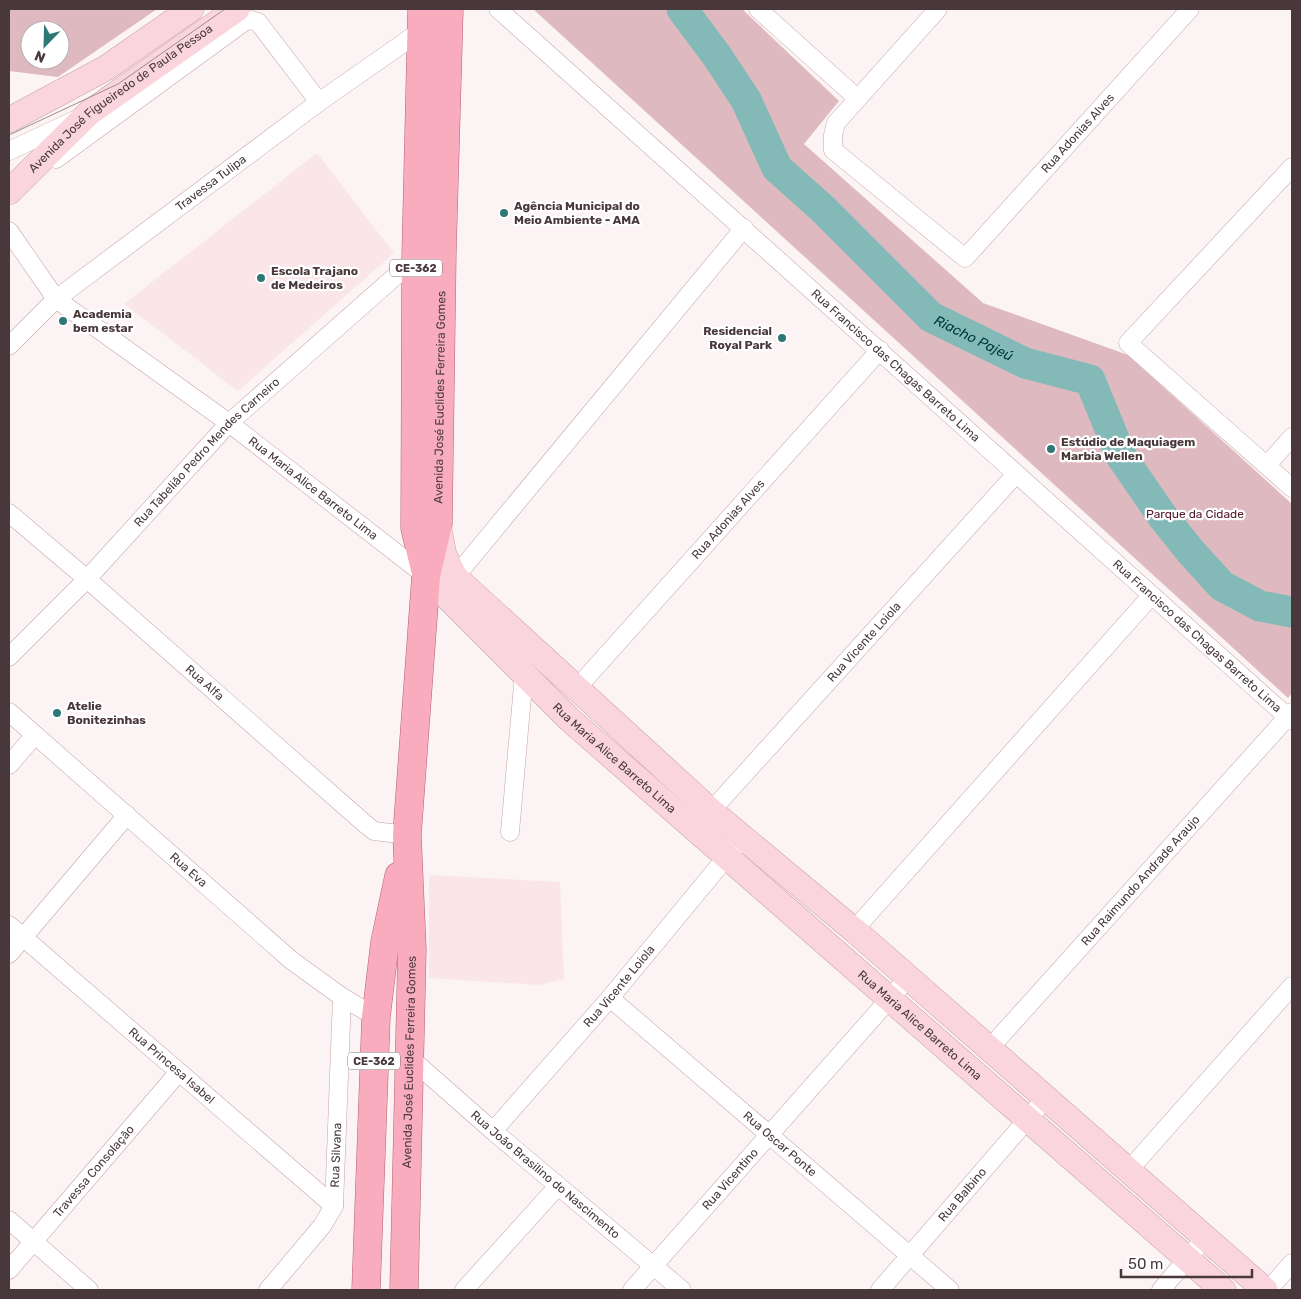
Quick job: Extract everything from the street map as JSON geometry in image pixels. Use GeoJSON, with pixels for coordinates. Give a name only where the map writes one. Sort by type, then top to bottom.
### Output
{"type":"FeatureCollection","features":[{"type":"Feature","properties":{"kind":"main road","name":"Avenida José Euclides Ferreira Gomes"},"geometry":{"type":"LineString","coordinates":[[404,1290],[412,950],[407,835],[426,576],[438,524],[442,252],[449,9]]}},
{"type":"Feature","properties":{"kind":"main road","name":"Avenida José Euclides Ferreira Gomes"},"geometry":{"type":"LineString","coordinates":[[422,20],[416,258],[415,528],[426,576]]}},
{"type":"Feature","properties":{"kind":"main road","name":"Avenida José Euclides Ferreira Gomes"},"geometry":{"type":"LineString","coordinates":[[366,1290],[376,1017],[385,942],[407,835]]}},
{"type":"Feature","properties":{"kind":"street"},"geometry":{"type":"LineString","coordinates":[[11,116],[106,68],[191,9]]}},
{"type":"Feature","properties":{"kind":"street","name":"Avenida José Figueiredo de Paula Pessoa"},"geometry":{"type":"LineString","coordinates":[[10,192],[89,113],[237,9]]}},
{"type":"Feature","properties":{"kind":"street","name":"Rua Francisco das Chagas Barreto Lima"},"geometry":{"type":"LineString","coordinates":[[498,9],[880,350],[1151,596],[1291,717]]}},
{"type":"Feature","properties":{"kind":"street"},"geometry":{"type":"LineString","coordinates":[[758,9],[858,98],[938,9]]}},
{"type":"Feature","properties":{"kind":"street","name":"Rua Adonias Alves"},"geometry":{"type":"LineString","coordinates":[[858,98],[836,123],[832,135],[833,150],[965,258],[1190,9]]}},
{"type":"Feature","properties":{"kind":"street"},"geometry":{"type":"LineString","coordinates":[[10,192],[244,22],[251,20],[258,22],[319,102]]}},
{"type":"Feature","properties":{"kind":"street","name":"Travessa Tulipa"},"geometry":{"type":"LineString","coordinates":[[9,346],[56,299],[319,102],[422,20]]}},
{"type":"Feature","properties":{"kind":"street"},"geometry":{"type":"LineString","coordinates":[[9,151],[89,113]]}},
{"type":"Feature","properties":{"kind":"street"},"geometry":{"type":"LineString","coordinates":[[1292,167],[1128,343],[1292,488]]}},
{"type":"Feature","properties":{"kind":"street"},"geometry":{"type":"LineString","coordinates":[[426,576],[447,575],[455,577],[744,228]]}},
{"type":"Feature","properties":{"kind":"street","name":"Rua Maria Alice Barreto Lima"},"geometry":{"type":"LineString","coordinates":[[9,231],[56,299],[229,423],[426,576],[569,719],[1223,1290]]}},
{"type":"Feature","properties":{"kind":"street","name":"Rua Tabelião Pedro Mendes Carneiro"},"geometry":{"type":"LineString","coordinates":[[9,657],[87,579],[229,423],[416,258]]}},
{"type":"Feature","properties":{"kind":"street","name":"Rua Adonias Alves"},"geometry":{"type":"LineString","coordinates":[[576,690],[880,350]]}},
{"type":"Feature","properties":{"kind":"street"},"geometry":{"type":"LineString","coordinates":[[1267,465],[1292,437]]}},
{"type":"Feature","properties":{"kind":"street","name":"Rua Vicente Loiola"},"geometry":{"type":"LineString","coordinates":[[711,811],[1016,474]]}},
{"type":"Feature","properties":{"kind":"street","name":"Rua Alfa"},"geometry":{"type":"LineString","coordinates":[[9,514],[87,579],[364,823],[374,831],[407,835]]}},
{"type":"Feature","properties":{"kind":"street","name":"Rua Maria Alice Barreto Lima"},"geometry":{"type":"LineString","coordinates":[[438,524],[444,555],[455,577],[576,690],[711,811],[854,930],[1045,1100],[1266,1290]]}},
{"type":"Feature","properties":{"kind":"street"},"geometry":{"type":"LineString","coordinates":[[854,930],[1151,596]]}},
{"type":"Feature","properties":{"kind":"street"},"geometry":{"type":"LineString","coordinates":[[510,832],[524,674]]}},
{"type":"Feature","properties":{"kind":"street","name":"Rua Eva"},"geometry":{"type":"LineString","coordinates":[[9,712],[291,960],[342,997],[376,1017]]}},
{"type":"Feature","properties":{"kind":"street","name":"Rua Raimundo Andrade Araujo"},"geometry":{"type":"LineString","coordinates":[[988,1050],[1291,717]]}},
{"type":"Feature","properties":{"kind":"street"},"geometry":{"type":"LineString","coordinates":[[9,766],[35,735]]}},
{"type":"Feature","properties":{"kind":"street"},"geometry":{"type":"LineString","coordinates":[[9,954],[127,815]]}},
{"type":"Feature","properties":{"kind":"street","name":"Rua Vicente Loiola"},"geometry":{"type":"LineString","coordinates":[[493,1131],[610,998],[743,838]]}},
{"type":"Feature","properties":{"kind":"street","name":"Rua Princesa Isabel"},"geometry":{"type":"LineString","coordinates":[[9,925],[334,1206]]}},
{"type":"Feature","properties":{"kind":"street","name":"Rua Vicentino"},"geometry":{"type":"LineString","coordinates":[[632,1290],[908,978]]}},
{"type":"Feature","properties":{"kind":"street"},"geometry":{"type":"LineString","coordinates":[[1128,1171],[1292,986]]}},
{"type":"Feature","properties":{"kind":"street","name":"Rua Silvana"},"geometry":{"type":"LineString","coordinates":[[268,1290],[322,1226],[334,1206],[342,997]]}},
{"type":"Feature","properties":{"kind":"street","name":"Rua Oscar Ponte"},"geometry":{"type":"LineString","coordinates":[[610,998],[950,1290]]}},
{"type":"Feature","properties":{"kind":"street","name":"Rua João Brasilino do Nascimento"},"geometry":{"type":"LineString","coordinates":[[409,1057],[493,1131],[682,1290]]}},
{"type":"Feature","properties":{"kind":"street","name":"Travessa Consolação"},"geometry":{"type":"LineString","coordinates":[[9,1270],[178,1073]]}},
{"type":"Feature","properties":{"kind":"street","name":"Rua Balbino"},"geometry":{"type":"LineString","coordinates":[[880,1290],[1045,1100]]}},
{"type":"Feature","properties":{"kind":"street"},"geometry":{"type":"LineString","coordinates":[[464,1290],[558,1186]]}},
{"type":"Feature","properties":{"kind":"street"},"geometry":{"type":"LineString","coordinates":[[9,1220],[90,1290]]}},
{"type":"Feature","properties":{"kind":"street"},"geometry":{"type":"LineString","coordinates":[[1161,1290],[1205,1238]]}},
{"type":"Feature","properties":{"kind":"street"},"geometry":{"type":"LineString","coordinates":[[1266,1290],[1292,1263]]}},
{"type":"Feature","properties":{"kind":"shaded area","name":"Escola Trajano de Medeiros"},"geometry":{"type":"Polygon","coordinates":[[[317,153],[394,253],[238,391],[124,304],[317,153]]]}},
{"type":"Feature","properties":{"kind":"shaded area"},"geometry":{"type":"Polygon","coordinates":[[[429,875],[560,882],[564,979],[539,985],[429,978],[429,875]]]}},
{"type":"Feature","properties":{"kind":"green space"},"geometry":{"type":"Polygon","coordinates":[[[9,9],[157,9],[70,69],[70,20],[20,20],[20,70],[68,70],[58,77],[9,71],[9,9]]]}},
{"type":"Feature","properties":{"kind":"green space","name":"Parque da Cidade"},"geometry":{"type":"Polygon","coordinates":[[[533,9],[742,9],[839,101],[804,144],[983,303],[1128,355],[1292,504],[1292,693],[1288,698],[533,9]]]}},
{"type":"Feature","properties":{"kind":"waterway","name":"Riacho Pajeú"},"geometry":{"type":"LineString","coordinates":[[682,9],[717,56],[746,100],[777,168],[823,209],[931,317],[1025,363],[1090,380],[1121,456],[1163,517],[1191,552],[1222,586],[1260,606],[1292,612]]}},
{"type":"Feature","properties":{"kind":"tram line"},"geometry":{"type":"LineString","coordinates":[[9,135],[118,84],[225,9]]}},
{"type":"Feature","properties":{"kind":"place","name":"Agência Municipal do Meio Ambiente - AMA"},"geometry":{"type":"Point","coordinates":[504,213]}},
{"type":"Feature","properties":{"kind":"place","name":"Escola Trajano de Medeiros"},"geometry":{"type":"Point","coordinates":[261,278]}},
{"type":"Feature","properties":{"kind":"place","name":"Academia bem estar"},"geometry":{"type":"Point","coordinates":[63,321]}},
{"type":"Feature","properties":{"kind":"place","name":"Residencial Royal Park"},"geometry":{"type":"Point","coordinates":[782,338]}},
{"type":"Feature","properties":{"kind":"place","name":"Estúdio de Maquiagem Marbia Wellen"},"geometry":{"type":"Point","coordinates":[1051,449]}},
{"type":"Feature","properties":{"kind":"place","name":"Atelie Bonitezinhas"},"geometry":{"type":"Point","coordinates":[57,713]}}]}
